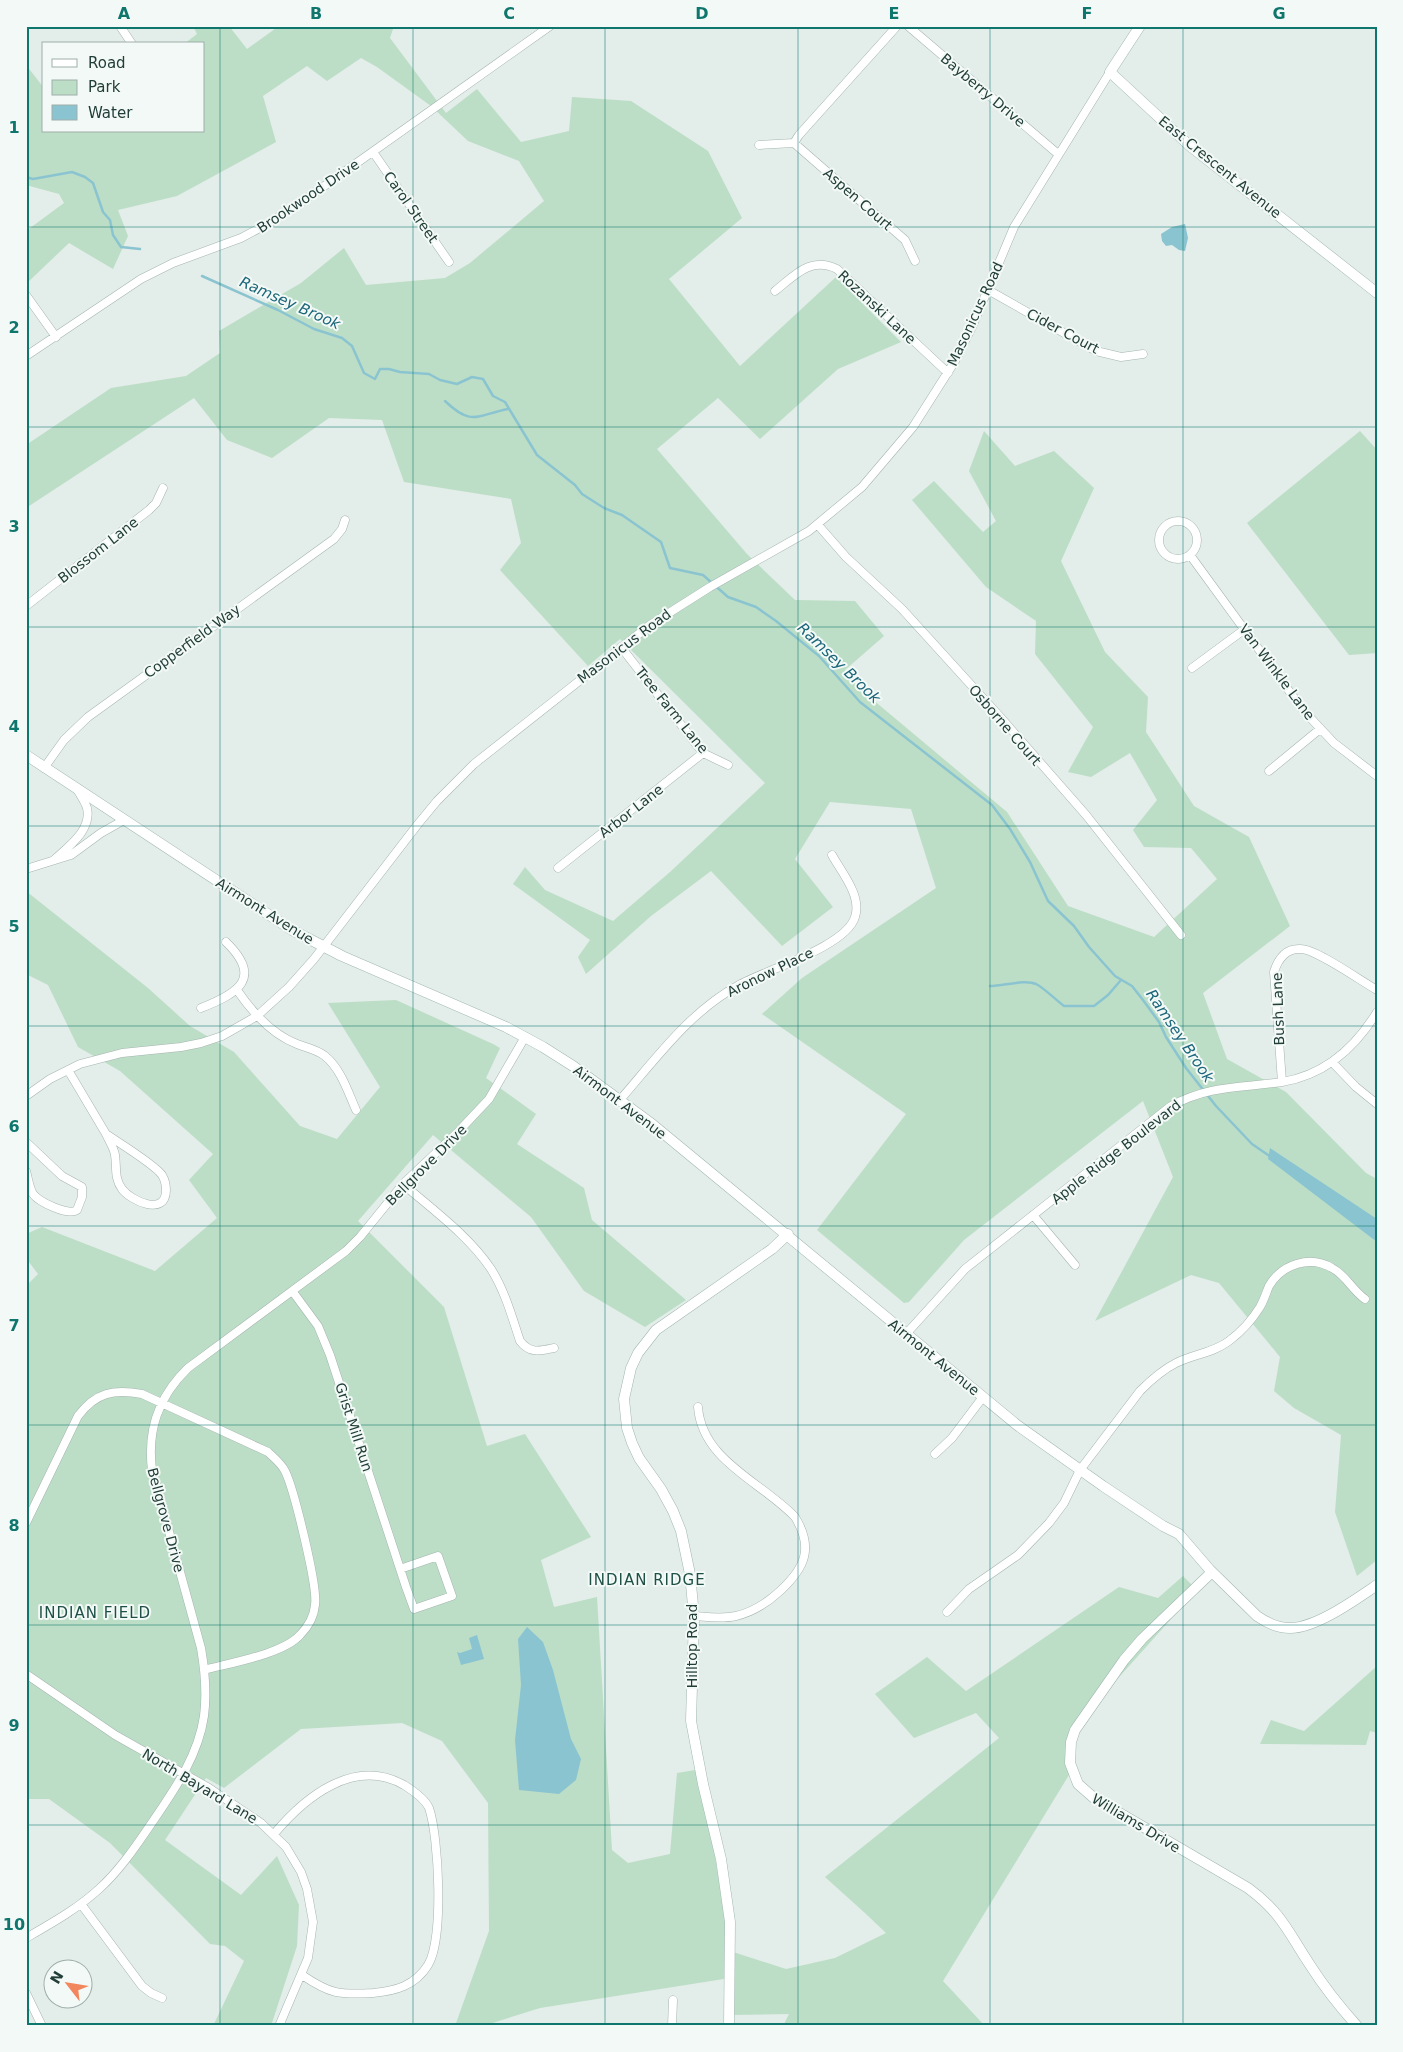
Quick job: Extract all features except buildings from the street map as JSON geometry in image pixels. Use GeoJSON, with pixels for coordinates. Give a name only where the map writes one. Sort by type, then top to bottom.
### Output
{"type":"FeatureCollection","features":[{"type":"Feature","properties":{"kind":"street"},"geometry":{"type":"LineString","coordinates":[[120,26],[131,42]]}},
{"type":"Feature","properties":{"kind":"street","name":"Brookwood Drive"},"geometry":{"type":"LineString","coordinates":[[26,356],[141,279],[173,263],[241,238],[271,222],[550,26]]}},
{"type":"Feature","properties":{"kind":"street"},"geometry":{"type":"LineString","coordinates":[[758,145],[794,143],[798,135],[897,26]]}},
{"type":"Feature","properties":{"kind":"street","name":"Bayberry Drive"},"geometry":{"type":"LineString","coordinates":[[908,26],[1058,154]]}},
{"type":"Feature","properties":{"kind":"street"},"geometry":{"type":"LineString","coordinates":[[1110,72],[1140,26]]}},
{"type":"Feature","properties":{"kind":"street","name":"Masonicus Road"},"geometry":{"type":"LineString","coordinates":[[26,1096],[50,1079],[102,1057],[201,1043],[222,1036],[257,1016],[289,986],[322,947],[418,824],[461,777],[488,753],[668,612],[818,525],[862,487],[913,427],[948,373],[964,344],[1014,227],[1110,72]]}},
{"type":"Feature","properties":{"kind":"street","name":"East Crescent Avenue"},"geometry":{"type":"LineString","coordinates":[[1110,72],[1190,146],[1377,293]]}},
{"type":"Feature","properties":{"kind":"street","name":"Aspen Court"},"geometry":{"type":"LineString","coordinates":[[794,143],[905,240],[915,261]]}},
{"type":"Feature","properties":{"kind":"street","name":"Carol Street"},"geometry":{"type":"LineString","coordinates":[[372,152],[449,262]]}},
{"type":"Feature","properties":{"kind":"street","name":"Rozanski Lane"},"geometry":{"type":"LineString","coordinates":[[775,291],[801,270],[815,264],[828,264],[838,269],[948,373]]}},
{"type":"Feature","properties":{"kind":"street","name":"Cider Court"},"geometry":{"type":"LineString","coordinates":[[988,290],[1096,351],[1121,357],[1143,354]]}},
{"type":"Feature","properties":{"kind":"street"},"geometry":{"type":"LineString","coordinates":[[26,295],[56,337]]}},
{"type":"Feature","properties":{"kind":"street","name":"Blossom Lane"},"geometry":{"type":"LineString","coordinates":[[26,606],[149,510],[156,503],[162,488]]}},
{"type":"Feature","properties":{"kind":"street","name":"Copperfield Way"},"geometry":{"type":"LineString","coordinates":[[44,768],[64,740],[88,717],[334,539],[342,529],[345,520]]}},
{"type":"Feature","properties":{"kind":"street"},"geometry":{"type":"LineString","coordinates":[[1182,521],[1190,525],[1194,530],[1197,540],[1196,546],[1190,555],[1175,558],[1168,555],[1162,549],[1160,541],[1161,532],[1166,526],[1182,521]]}},
{"type":"Feature","properties":{"kind":"street","name":"Osborne Court"},"geometry":{"type":"LineString","coordinates":[[818,525],[852,563],[902,609],[1002,719],[1091,820],[1181,935]]}},
{"type":"Feature","properties":{"kind":"street","name":"Van Winkle Lane"},"geometry":{"type":"LineString","coordinates":[[1190,555],[1295,699],[1320,729],[1356,761],[1377,776]]}},
{"type":"Feature","properties":{"kind":"street"},"geometry":{"type":"LineString","coordinates":[[1192,668],[1245,629]]}},
{"type":"Feature","properties":{"kind":"street","name":"Tree Farm Lane"},"geometry":{"type":"LineString","coordinates":[[621,647],[703,753],[728,765]]}},
{"type":"Feature","properties":{"kind":"street"},"geometry":{"type":"LineString","coordinates":[[1269,771],[1320,729]]}},
{"type":"Feature","properties":{"kind":"street","name":"Arbor Lane"},"geometry":{"type":"LineString","coordinates":[[558,868],[703,753]]}},
{"type":"Feature","properties":{"kind":"street","name":"Airmont Avenue"},"geometry":{"type":"LineString","coordinates":[[26,755],[286,926],[322,947],[525,1037],[573,1066],[652,1124],[788,1234],[1017,1425],[1080,1470],[1163,1526],[1178,1534],[1212,1572],[1257,1616],[1277,1626],[1288,1628],[1310,1624],[1377,1586]]}},
{"type":"Feature","properties":{"kind":"street"},"geometry":{"type":"LineString","coordinates":[[51,862],[76,840],[83,830],[88,817],[87,807],[78,790]]}},
{"type":"Feature","properties":{"kind":"street"},"geometry":{"type":"LineString","coordinates":[[26,869],[71,855],[101,833],[124,820]]}},
{"type":"Feature","properties":{"kind":"street","name":"Aronow Place"},"geometry":{"type":"LineString","coordinates":[[620,1101],[695,1016],[714,1001],[740,984],[825,945],[852,925],[856,916],[856,902],[852,889],[832,855]]}},
{"type":"Feature","properties":{"kind":"street"},"geometry":{"type":"LineString","coordinates":[[201,1008],[237,990],[244,978],[244,967],[241,959],[226,942]]}},
{"type":"Feature","properties":{"kind":"street","name":"Bush Lane"},"geometry":{"type":"LineString","coordinates":[[1282,1082],[1274,972],[1281,958],[1293,950],[1310,950],[1377,990]]}},
{"type":"Feature","properties":{"kind":"street"},"geometry":{"type":"LineString","coordinates":[[237,990],[257,1016],[281,1036],[296,1044],[312,1048],[326,1057],[338,1070],[356,1110]]}},
{"type":"Feature","properties":{"kind":"street","name":"Apple Ridge Boulevard"},"geometry":{"type":"LineString","coordinates":[[906,1334],[965,1269],[1171,1106],[1186,1098],[1217,1089],[1282,1082],[1312,1073],[1332,1062],[1355,1043],[1377,1012]]}},
{"type":"Feature","properties":{"kind":"street","name":"Bellgrove Drive"},"geometry":{"type":"LineString","coordinates":[[26,1938],[82,1904],[113,1874],[140,1840],[183,1774],[193,1755],[204,1717],[206,1696],[201,1648],[152,1470],[150,1442],[153,1426],[162,1401],[170,1388],[188,1368],[293,1292],[346,1251],[360,1237],[403,1184],[464,1127],[489,1100],[525,1037]]}},
{"type":"Feature","properties":{"kind":"street"},"geometry":{"type":"LineString","coordinates":[[1332,1062],[1356,1087],[1377,1104]]}},
{"type":"Feature","properties":{"kind":"street"},"geometry":{"type":"LineString","coordinates":[[68,1070],[113,1146],[115,1169],[121,1188],[126,1194],[145,1204],[158,1204],[163,1200],[166,1195],[166,1184],[162,1175],[131,1150],[106,1134]]}},
{"type":"Feature","properties":{"kind":"street"},"geometry":{"type":"LineString","coordinates":[[26,1142],[55,1170],[82,1187],[82,1198],[77,1210],[68,1212],[36,1198],[32,1192],[26,1170]]}},
{"type":"Feature","properties":{"kind":"street"},"geometry":{"type":"LineString","coordinates":[[403,1184],[458,1232],[488,1264],[505,1297],[520,1340],[524,1346],[537,1352],[554,1348]]}},
{"type":"Feature","properties":{"kind":"street"},"geometry":{"type":"LineString","coordinates":[[1034,1215],[1075,1265]]}},
{"type":"Feature","properties":{"kind":"street","name":"Hilltop Road"},"geometry":{"type":"LineString","coordinates":[[729,2026],[730,1922],[721,1859],[691,1721],[694,1616],[690,1574],[681,1531],[661,1489],[639,1458],[627,1428],[624,1413],[626,1383],[638,1353],[656,1330],[772,1249],[788,1234]]}},
{"type":"Feature","properties":{"kind":"street"},"geometry":{"type":"LineString","coordinates":[[947,1612],[969,1589],[1018,1555],[1033,1542],[1064,1503],[1080,1470],[1150,1380],[1176,1363],[1215,1349],[1239,1333],[1260,1307],[1270,1285],[1283,1270],[1302,1262],[1322,1263],[1341,1273],[1356,1292],[1366,1299]]}},
{"type":"Feature","properties":{"kind":"street","name":"Grist Mill Run"},"geometry":{"type":"LineString","coordinates":[[293,1292],[318,1326],[330,1354],[400,1569],[414,1609],[452,1596],[438,1556],[400,1569]]}},
{"type":"Feature","properties":{"kind":"street"},"geometry":{"type":"LineString","coordinates":[[26,1523],[84,1407],[94,1400],[115,1391],[142,1394],[162,1401],[257,1446],[277,1460],[289,1480],[315,1587],[315,1606],[312,1617],[307,1628],[291,1643],[280,1649],[204,1670]]}},
{"type":"Feature","properties":{"kind":"street"},"geometry":{"type":"LineString","coordinates":[[935,1454],[952,1438],[983,1397]]}},
{"type":"Feature","properties":{"kind":"street"},"geometry":{"type":"LineString","coordinates":[[694,1616],[721,1618],[735,1616],[760,1607],[794,1578],[800,1568],[806,1548],[801,1527],[788,1509],[737,1471],[708,1439],[699,1418],[698,1407]]}},
{"type":"Feature","properties":{"kind":"street","name":"Williams Drive"},"geometry":{"type":"LineString","coordinates":[[1212,1572],[1142,1639],[1124,1660],[1075,1730],[1069,1752],[1073,1773],[1078,1784],[1094,1798],[1248,1888],[1261,1898],[1287,1926],[1326,1988],[1357,2026]]}},
{"type":"Feature","properties":{"kind":"street","name":"North Bayard Lane"},"geometry":{"type":"LineString","coordinates":[[26,1674],[115,1736],[224,1798],[274,1834],[286,1846],[301,1872],[311,1906],[312,1940],[302,1975],[291,1995],[279,2026]]}},
{"type":"Feature","properties":{"kind":"street"},"geometry":{"type":"LineString","coordinates":[[274,1834],[288,1817],[318,1793],[335,1783],[361,1776],[381,1777],[400,1783],[420,1797],[428,1807],[437,1873],[437,1932],[433,1956],[422,1974],[412,1983],[391,1991],[352,1994],[332,1992],[302,1975]]}},
{"type":"Feature","properties":{"kind":"street"},"geometry":{"type":"LineString","coordinates":[[82,1904],[142,1986],[150,1993],[162,1998]]}},
{"type":"Feature","properties":{"kind":"street"},"geometry":{"type":"LineString","coordinates":[[26,1993],[42,2026]]}},
{"type":"Feature","properties":{"kind":"street"},"geometry":{"type":"LineString","coordinates":[[672,2026],[673,2000]]}},
{"type":"Feature","properties":{"kind":"street"},"geometry":{"type":"LineString","coordinates":[[26,2016],[35,2011]]}},
{"type":"Feature","properties":{"kind":"green space"},"geometry":{"type":"Polygon","coordinates":[[[193,26],[229,26],[247,49],[279,26],[394,26],[390,38],[446,113],[477,89],[521,142],[569,131],[572,97],[631,101],[708,151],[742,218],[669,279],[740,366],[836,277],[901,342],[838,369],[760,439],[718,398],[657,449],[747,554],[795,600],[855,601],[884,636],[845,670],[860,689],[1007,812],[1068,906],[1154,937],[1217,879],[1191,848],[1144,847],[1133,830],[1157,800],[1130,753],[1091,777],[1068,772],[1093,727],[1035,654],[1036,621],[986,587],[912,500],[934,481],[983,532],[996,521],[969,471],[984,431],[1015,466],[1054,451],[1094,488],[1061,561],[1105,652],[1148,697],[1146,732],[1194,806],[1249,837],[1290,926],[1203,993],[1227,1059],[1286,1092],[1366,1173],[1377,1179],[1377,1560],[1357,1576],[1335,1512],[1341,1435],[1294,1408],[1274,1391],[1280,1357],[1219,1283],[1191,1275],[1095,1321],[1173,1177],[1143,1101],[964,1240],[909,1302],[904,1303],[817,1230],[906,1114],[762,1014],[802,978],[936,888],[911,809],[830,802],[795,859],[833,907],[782,946],[711,871],[651,916],[586,974],[578,957],[590,940],[513,884],[525,867],[545,890],[613,921],[670,872],[765,783],[620,639],[588,666],[500,570],[521,543],[511,499],[404,482],[382,420],[329,418],[272,458],[227,440],[194,398],[26,508],[26,445],[111,388],[186,376],[220,353],[219,331],[301,283],[344,248],[366,285],[445,278],[470,263],[544,201],[519,161],[468,141],[431,106],[377,67],[361,58],[327,81],[307,66],[263,96],[276,142],[177,196],[118,210],[128,236],[113,269],[69,243],[26,284],[26,231],[64,203],[59,194],[26,185],[26,65],[42,85],[42,132],[205,132],[205,42],[187,42],[197,34],[193,26]]]}},
{"type":"Feature","properties":{"kind":"green space"},"geometry":{"type":"Polygon","coordinates":[[[1360,431],[1377,450],[1377,653],[1349,655],[1247,523],[1360,431]]]}},
{"type":"Feature","properties":{"kind":"green space"},"geometry":{"type":"Polygon","coordinates":[[[26,891],[148,988],[190,1026],[234,1052],[300,1126],[337,1139],[380,1087],[328,1003],[396,1000],[500,1048],[486,1078],[536,1114],[517,1144],[584,1188],[592,1220],[686,1300],[645,1327],[584,1291],[531,1217],[433,1135],[358,1221],[444,1307],[487,1446],[525,1434],[591,1537],[541,1560],[554,1607],[597,1597],[612,1850],[628,1863],[670,1854],[677,1773],[701,1769],[730,1951],[786,1969],[835,1958],[886,1933],[825,1877],[999,1738],[976,1713],[914,1738],[875,1694],[927,1657],[966,1691],[1119,1587],[1158,1598],[1183,1576],[1197,1590],[1078,1723],[1069,1775],[943,1981],[985,2026],[783,2026],[789,2014],[733,2015],[730,1978],[540,2008],[483,2026],[455,2026],[489,1931],[488,1803],[442,1741],[402,1723],[301,1729],[224,1788],[206,1778],[165,1840],[241,1895],[277,1856],[299,1905],[297,1946],[271,2026],[213,2026],[244,1961],[225,1946],[210,1944],[110,1843],[49,1799],[26,1799],[26,1286],[38,1274],[26,1258],[26,1234],[42,1227],[155,1271],[217,1218],[189,1180],[213,1154],[120,1071],[78,1047],[48,985],[26,974],[26,891]]]}},
{"type":"Feature","properties":{"kind":"green space"},"geometry":{"type":"Polygon","coordinates":[[[1377,1666],[1377,1733],[1370,1731],[1366,1745],[1260,1744],[1271,1720],[1304,1731],[1377,1666]]]}},
{"type":"Feature","properties":{"kind":"water"},"geometry":{"type":"Polygon","coordinates":[[[1185,224],[1188,238],[1185,251],[1179,250],[1172,245],[1166,246],[1162,241],[1161,234],[1172,227],[1185,224]]]}},
{"type":"Feature","properties":{"kind":"water"},"geometry":{"type":"Polygon","coordinates":[[[1270,1148],[1377,1219],[1377,1242],[1268,1159],[1270,1148]]]}},
{"type":"Feature","properties":{"kind":"water"},"geometry":{"type":"Polygon","coordinates":[[[527,1627],[543,1642],[553,1670],[571,1739],[581,1759],[576,1780],[559,1794],[519,1790],[515,1740],[521,1685],[518,1639],[527,1627]]]}},
{"type":"Feature","properties":{"kind":"water"},"geometry":{"type":"Polygon","coordinates":[[[477,1635],[484,1659],[461,1665],[457,1652],[460,1653],[472,1649],[469,1638],[477,1635]]]}},
{"type":"Feature","properties":{"kind":"waterway","name":"Ramsey Brook"},"geometry":{"type":"LineString","coordinates":[[26,177],[33,179],[72,172],[85,177],[93,183],[103,212],[110,220],[113,235],[121,247],[140,249]]}},
{"type":"Feature","properties":{"kind":"waterway","name":"Ramsey Brook"},"geometry":{"type":"LineString","coordinates":[[202,276],[278,310],[314,329],[342,338],[352,346],[364,373],[375,379],[380,369],[429,374],[440,380],[457,384],[472,377],[483,379],[493,396],[505,402],[537,455],[575,485],[582,494],[604,508],[622,515],[661,542],[670,568],[703,575],[728,597],[756,607],[776,621],[819,656],[860,702],[992,805],[1010,829],[1030,862],[1048,901],[1074,926],[1089,947],[1115,976],[1132,986],[1159,1022],[1166,1037],[1186,1068],[1216,1106],[1252,1144],[1271,1157]]}},
{"type":"Feature","properties":{"kind":"waterway"},"geometry":{"type":"LineString","coordinates":[[445,401],[454,409],[469,417],[482,416],[508,409]]}},
{"type":"Feature","properties":{"kind":"waterway"},"geometry":{"type":"LineString","coordinates":[[990,986],[1020,982],[1031,983],[1043,988],[1064,1006],[1094,1006],[1108,995],[1121,980]]}},
{"type":"Feature","properties":{"kind":"district","name":"INDIAN RIDGE"},"geometry":{"type":"Point","coordinates":[647,1580]}},
{"type":"Feature","properties":{"kind":"district","name":"INDIAN FIELD"},"geometry":{"type":"Point","coordinates":[95,1613]}}]}
